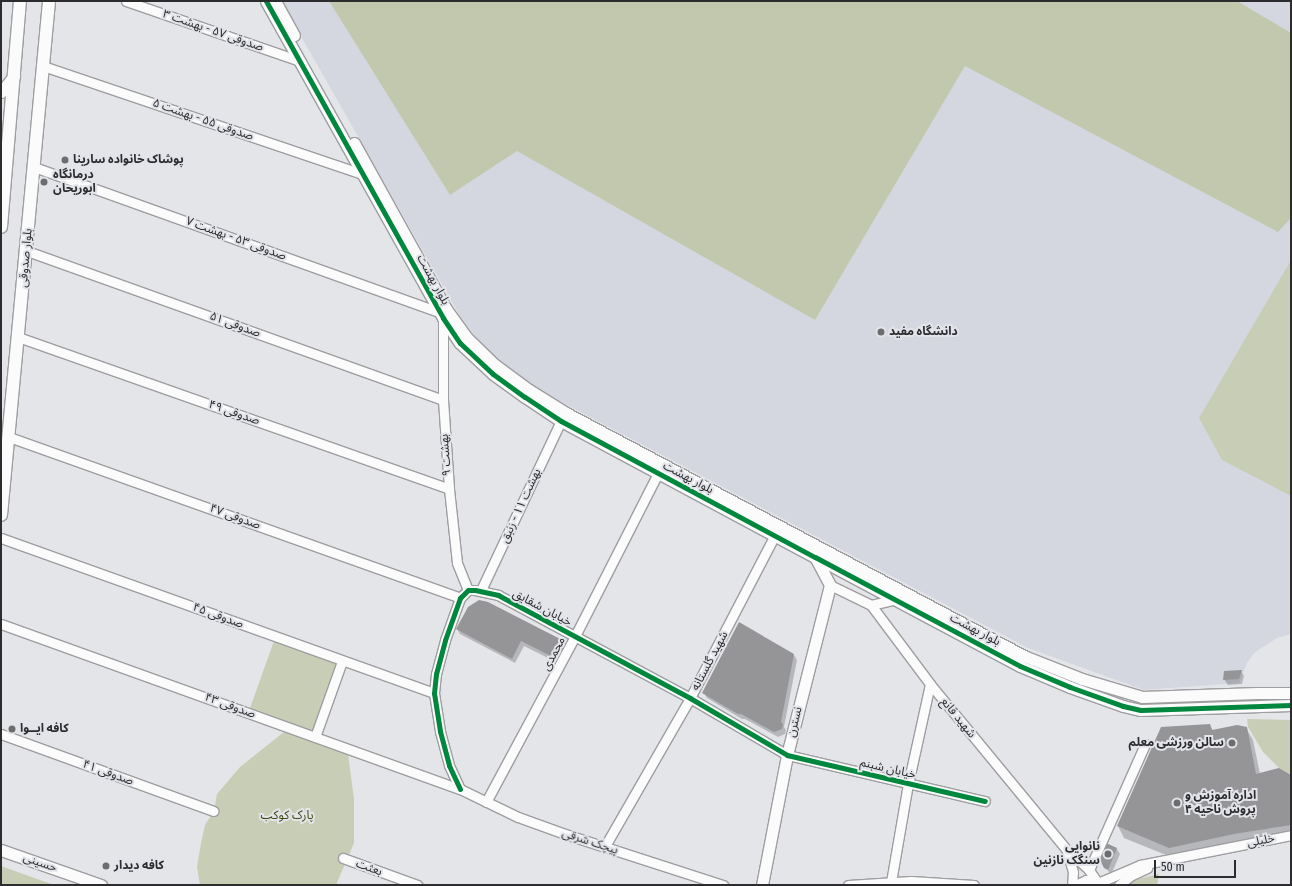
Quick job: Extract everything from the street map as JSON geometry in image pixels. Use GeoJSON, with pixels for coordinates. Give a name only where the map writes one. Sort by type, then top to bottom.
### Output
{"type":"FeatureCollection","features":[{"type":"Feature","properties":{"kind":"main road"},"geometry":{"type":"LineString","coordinates":[[1,227],[4,158],[14,76],[20,1]]}},
{"type":"Feature","properties":{"kind":"main road","name":"بلوار صدوقی"},"geometry":{"type":"LineString","coordinates":[[1,515],[27,251],[49,1]]}},
{"type":"Feature","properties":{"kind":"street","name":"صدوقی ۵۷ - بهشت ۳"},"geometry":{"type":"LineString","coordinates":[[126,1],[300,61]]}},
{"type":"Feature","properties":{"kind":"street","name":"بلوار بهشت"},"geometry":{"type":"LineString","coordinates":[[266,1],[441,315],[460,343],[492,374],[561,421],[1020,666],[1123,706],[1141,710],[1177,710],[1281,704],[1291,705]]}},
{"type":"Feature","properties":{"kind":"street","name":"بلوار بهشت"},"geometry":{"type":"LineString","coordinates":[[275,1],[446,309],[467,338],[495,365],[529,390],[566,414],[1024,656],[1082,679],[1142,697],[1291,693]]}},
{"type":"Feature","properties":{"kind":"street","name":"صدوقی ۵۵ - بهشت ۵"},"geometry":{"type":"LineString","coordinates":[[43,66],[362,174]]}},
{"type":"Feature","properties":{"kind":"street"},"geometry":{"type":"LineString","coordinates":[[1,92],[14,76]]}},
{"type":"Feature","properties":{"kind":"street","name":"صدوقی ۵۳ - بهشت ۷"},"geometry":{"type":"LineString","coordinates":[[34,167],[441,315]]}},
{"type":"Feature","properties":{"kind":"street","name":"صدوقی ۵۱"},"geometry":{"type":"LineString","coordinates":[[27,251],[443,400]]}},
{"type":"Feature","properties":{"kind":"street","name":"بهشت ۹"},"geometry":{"type":"LineString","coordinates":[[441,315],[443,400],[449,489],[458,563],[468,590]]}},
{"type":"Feature","properties":{"kind":"street","name":"صدوقی ۴۹"},"geometry":{"type":"LineString","coordinates":[[18,337],[449,489]]}},
{"type":"Feature","properties":{"kind":"street","name":"بهشت ۱۱ - زنبق"},"geometry":{"type":"LineString","coordinates":[[481,590],[561,421]]}},
{"type":"Feature","properties":{"kind":"street","name":"صدوقی ۴۷"},"geometry":{"type":"LineString","coordinates":[[9,437],[460,598]]}},
{"type":"Feature","properties":{"kind":"street","name":"محمدی"},"geometry":{"type":"LineString","coordinates":[[486,802],[575,636],[658,473]]}},
{"type":"Feature","properties":{"kind":"street","name":"شهید گلستانه"},"geometry":{"type":"LineString","coordinates":[[605,846],[690,698],[775,535]]}},
{"type":"Feature","properties":{"kind":"street","name":"صدوقی ۴۵"},"geometry":{"type":"LineString","coordinates":[[1,538],[434,693]]}},
{"type":"Feature","properties":{"kind":"street"},"geometry":{"type":"LineString","coordinates":[[815,557],[830,585],[871,605],[896,599]]}},
{"type":"Feature","properties":{"kind":"street","name":"نسترن"},"geometry":{"type":"LineString","coordinates":[[762,885],[787,755],[830,585]]}},
{"type":"Feature","properties":{"kind":"street"},"geometry":{"type":"LineString","coordinates":[[460,789],[453,777],[444,750],[434,693],[440,656],[460,598],[468,590]]}},
{"type":"Feature","properties":{"kind":"street","name":"خیابان شقایق"},"geometry":{"type":"LineString","coordinates":[[468,590],[481,590],[498,595],[690,698],[787,755]]}},
{"type":"Feature","properties":{"kind":"street","name":"شهید قانع"},"geometry":{"type":"LineString","coordinates":[[871,605],[930,684],[1066,849]]}},
{"type":"Feature","properties":{"kind":"street","name":"صدوقی ۴۳"},"geometry":{"type":"LineString","coordinates":[[1,624],[460,789]]}},
{"type":"Feature","properties":{"kind":"street"},"geometry":{"type":"LineString","coordinates":[[315,737],[342,661]]}},
{"type":"Feature","properties":{"kind":"street"},"geometry":{"type":"LineString","coordinates":[[891,882],[908,784],[930,684]]}},
{"type":"Feature","properties":{"kind":"street","name":"صدوقی ۴۱"},"geometry":{"type":"LineString","coordinates":[[1,734],[214,811]]}},
{"type":"Feature","properties":{"kind":"street"},"geometry":{"type":"LineString","coordinates":[[1089,870],[1144,744]]}},
{"type":"Feature","properties":{"kind":"street","name":"خیابان شبنم"},"geometry":{"type":"LineString","coordinates":[[787,755],[985,801]]}},
{"type":"Feature","properties":{"kind":"street","name":"پیچک شرقی"},"geometry":{"type":"LineString","coordinates":[[460,789],[518,816],[723,885]]}},
{"type":"Feature","properties":{"kind":"street","name":"خلیلی"},"geometry":{"type":"LineString","coordinates":[[1184,856],[1291,835]]}},
{"type":"Feature","properties":{"kind":"street"},"geometry":{"type":"LineString","coordinates":[[1066,849],[1089,870],[1098,884]]}},
{"type":"Feature","properties":{"kind":"street"},"geometry":{"type":"LineString","coordinates":[[1066,849],[1074,872],[1074,885],[1086,880],[1098,884],[1140,865],[1184,856]]}},
{"type":"Feature","properties":{"kind":"street","name":"حسینی"},"geometry":{"type":"LineString","coordinates":[[1,850],[101,885]]}},
{"type":"Feature","properties":{"kind":"street"},"geometry":{"type":"LineString","coordinates":[[1119,885],[1130,876],[1144,869],[1184,856]]}},
{"type":"Feature","properties":{"kind":"street","name":"بعثت"},"geometry":{"type":"LineString","coordinates":[[343,858],[418,885]]}},
{"type":"Feature","properties":{"kind":"street"},"geometry":{"type":"LineString","coordinates":[[848,885],[891,882],[950,882],[974,885]]}},
{"type":"Feature","properties":{"kind":"shaded area","name":"دانشگاه مفید"},"geometry":{"type":"Polygon","coordinates":[[[281,1],[1291,1],[1291,634],[1277,638],[1255,652],[1247,663],[1239,683],[1144,690],[1028,648],[529,385],[483,347],[460,316],[281,1]]]}},
{"type":"Feature","properties":{"kind":"green space"},"geometry":{"type":"Polygon","coordinates":[[[329,1],[1237,1],[1291,33],[1291,218],[1278,232],[965,66],[815,320],[517,151],[450,195],[329,1]]]}},
{"type":"Feature","properties":{"kind":"green space"},"geometry":{"type":"Polygon","coordinates":[[[1291,260],[1291,496],[1222,460],[1199,418],[1291,260]]]}},
{"type":"Feature","properties":{"kind":"green space"},"geometry":{"type":"Polygon","coordinates":[[[275,638],[340,662],[314,735],[249,711],[275,638]]]}},
{"type":"Feature","properties":{"kind":"green space"},"geometry":{"type":"Polygon","coordinates":[[[1247,719],[1291,720],[1291,775],[1279,768],[1263,752],[1248,727],[1247,719]]]}},
{"type":"Feature","properties":{"kind":"green space","name":"پارک کوکب"},"geometry":{"type":"Polygon","coordinates":[[[284,732],[348,754],[354,799],[354,843],[336,885],[200,885],[197,867],[201,843],[205,825],[214,811],[217,794],[240,767],[284,732]]]}},
{"type":"Feature","properties":{"kind":"green space"},"geometry":{"type":"Polygon","coordinates":[[[1,866],[54,885],[1,885],[1,866]]]}},
{"type":"Feature","properties":{"kind":"green space"},"geometry":{"type":"Polygon","coordinates":[[[1159,874],[1157,885],[1127,885],[1134,880],[1159,874]]]}},
{"type":"Feature","properties":{"kind":"building"},"geometry":{"type":"Polygon","coordinates":[[[479,600],[488,602],[562,640],[555,658],[521,641],[512,659],[456,629],[468,607],[479,600]]]}},
{"type":"Feature","properties":{"kind":"building"},"geometry":{"type":"Polygon","coordinates":[[[739,622],[794,654],[781,722],[783,724],[782,729],[774,732],[741,714],[738,714],[702,693],[739,622]]]}},
{"type":"Feature","properties":{"kind":"building"},"geometry":{"type":"Polygon","coordinates":[[[1242,670],[1239,679],[1223,680],[1224,671],[1242,670]]]}},
{"type":"Feature","properties":{"kind":"building","name":"اداره آموزش و پروش ناحیه ۴"},"geometry":{"type":"Polygon","coordinates":[[[1210,724],[1212,730],[1237,725],[1247,727],[1256,774],[1279,768],[1291,775],[1291,825],[1234,834],[1169,848],[1117,826],[1161,727],[1210,724]]]}},
{"type":"Feature","properties":{"kind":"building","name":"نانوایی سنگک نازنین"},"geometry":{"type":"Polygon","coordinates":[[[1106,843],[1117,848],[1108,870],[1104,868],[1100,860],[1106,843]]]}},
{"type":"Feature","properties":{"kind":"cycle path"},"geometry":{"type":"LineString","coordinates":[[266,1],[443,318],[460,343],[493,374],[525,397],[561,421],[815,557],[1020,666],[1070,687],[1123,706],[1141,710],[1291,705]]}},
{"type":"Feature","properties":{"kind":"cycle path"},"geometry":{"type":"LineString","coordinates":[[460,789],[449,765],[440,731],[434,693],[436,674],[445,640],[460,598],[468,590],[475,590],[498,595],[690,698],[787,755],[985,801]]}},
{"type":"Feature","properties":{"kind":"place","name":"پوشاک خانواده سارینا"},"geometry":{"type":"Point","coordinates":[65,160]}},
{"type":"Feature","properties":{"kind":"place","name":"درمانگاه ابوریحان"},"geometry":{"type":"Point","coordinates":[44,182]}},
{"type":"Feature","properties":{"kind":"place","name":"دانشگاه مفید"},"geometry":{"type":"Point","coordinates":[881,332]}},
{"type":"Feature","properties":{"kind":"place","name":"کافه ایــوا"},"geometry":{"type":"Point","coordinates":[12,729]}},
{"type":"Feature","properties":{"kind":"place","name":"سالن ورزشی معلم"},"geometry":{"type":"Point","coordinates":[1232,743]}},
{"type":"Feature","properties":{"kind":"place","name":"اداره آموزش و پروش ناحیه ۴"},"geometry":{"type":"Point","coordinates":[1177,803]}},
{"type":"Feature","properties":{"kind":"place","name":"نانوایی سنگک نازنین"},"geometry":{"type":"Point","coordinates":[1108,854]}},
{"type":"Feature","properties":{"kind":"place","name":"کافه دیدار"},"geometry":{"type":"Point","coordinates":[106,866]}}]}
